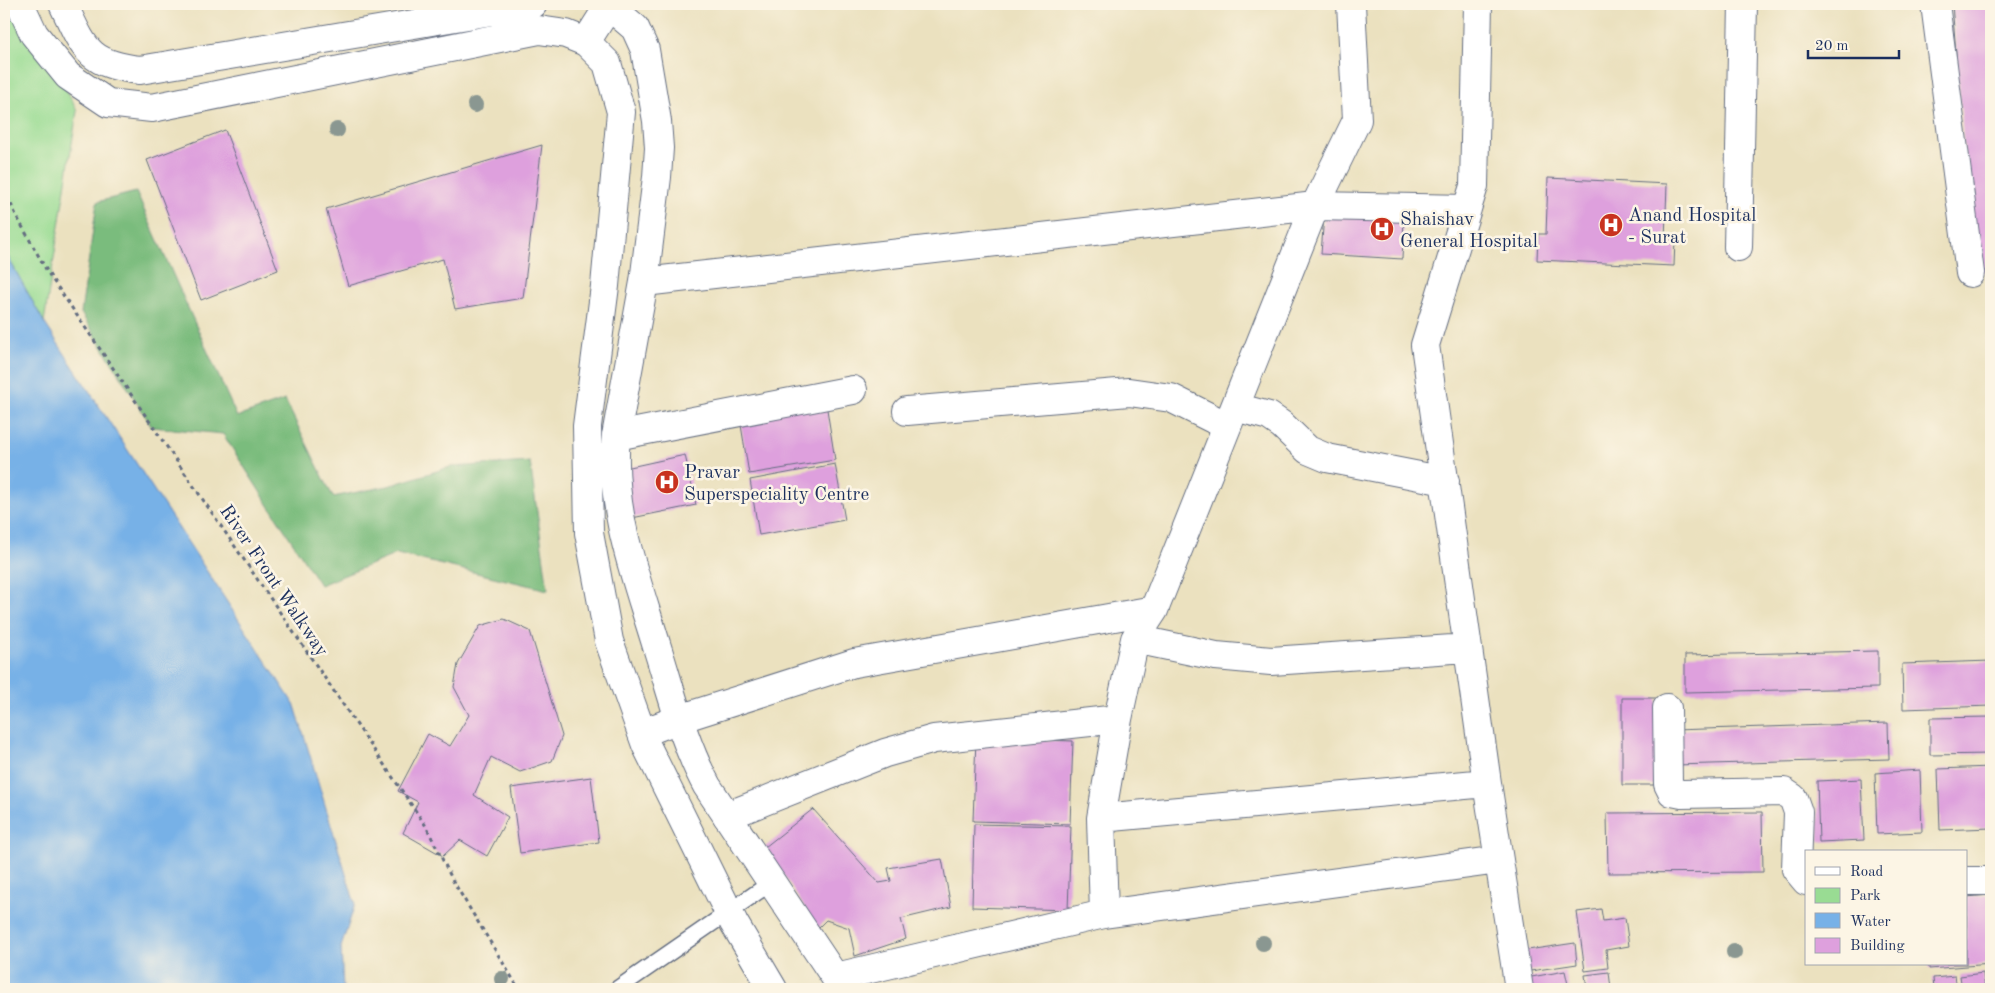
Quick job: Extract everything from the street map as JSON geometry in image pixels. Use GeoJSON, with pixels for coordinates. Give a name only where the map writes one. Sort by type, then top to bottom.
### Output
{"type":"FeatureCollection","features":[{"type":"Feature","properties":{"kind":"street"},"geometry":{"type":"LineString","coordinates":[[20,4],[34,34],[68,76],[108,102],[152,108],[539,30],[566,34],[586,42],[607,63],[621,112],[605,286],[587,426],[589,533],[609,641],[646,745],[728,912],[773,989]]}},
{"type":"Feature","properties":{"kind":"street"},"geometry":{"type":"LineString","coordinates":[[63,4],[80,40],[91,54],[106,64],[140,70],[533,4]]}},
{"type":"Feature","properties":{"kind":"street"},"geometry":{"type":"LineString","coordinates":[[586,42],[609,4],[635,28],[645,50],[657,121],[659,148],[644,282],[613,462],[620,523],[679,719],[696,765],[707,786],[839,983],[1104,914],[1499,860]]}},
{"type":"Feature","properties":{"kind":"street"},"geometry":{"type":"LineString","coordinates":[[1104,914],[1101,818],[1118,719],[1135,639],[1154,610],[1315,206],[1357,120],[1351,4]]}},
{"type":"Feature","properties":{"kind":"street"},"geometry":{"type":"LineString","coordinates":[[1478,4],[1474,186],[1425,345],[1487,783],[1519,989]]}},
{"type":"Feature","properties":{"kind":"street"},"geometry":{"type":"LineString","coordinates":[[1738,247],[1743,4]]}},
{"type":"Feature","properties":{"kind":"street"},"geometry":{"type":"LineString","coordinates":[[1935,4],[1970,274]]}},
{"type":"Feature","properties":{"kind":"street"},"geometry":{"type":"LineString","coordinates":[[644,282],[1315,206],[1467,209]]}},
{"type":"Feature","properties":{"kind":"street"},"geometry":{"type":"LineString","coordinates":[[616,436],[853,390]]}},
{"type":"Feature","properties":{"kind":"street"},"geometry":{"type":"LineString","coordinates":[[907,412],[1129,392],[1171,398],[1231,416],[1269,416],[1315,454],[1445,481]]}},
{"type":"Feature","properties":{"kind":"street"},"geometry":{"type":"LineString","coordinates":[[642,733],[679,719],[854,663],[1154,610]]}},
{"type":"Feature","properties":{"kind":"street"},"geometry":{"type":"LineString","coordinates":[[1135,639],[1216,656],[1271,662],[1468,648]]}},
{"type":"Feature","properties":{"kind":"street"},"geometry":{"type":"LineString","coordinates":[[1667,708],[1668,784],[1672,792],[1682,794],[1784,792],[1793,798],[1798,812],[1796,869],[1805,880]]}},
{"type":"Feature","properties":{"kind":"street"},"geometry":{"type":"LineString","coordinates":[[727,816],[885,753],[934,739],[1118,719]]}},
{"type":"Feature","properties":{"kind":"street"},"geometry":{"type":"LineString","coordinates":[[1101,818],[1487,783]]}},
{"type":"Feature","properties":{"kind":"street"},"geometry":{"type":"LineString","coordinates":[[1968,881],[1991,881]]}},
{"type":"Feature","properties":{"kind":"lane"},"geometry":{"type":"LineString","coordinates":[[617,989],[772,882]]}},
{"type":"Feature","properties":{"kind":"path","name":"River Front Walkway"},"geometry":{"type":"LineString","coordinates":[[4,189],[48,273],[426,826],[453,881],[519,989]]}},
{"type":"Feature","properties":{"kind":"green space"},"geometry":{"type":"Polygon","coordinates":[[[4,4],[24,4],[77,111],[44,322],[4,250],[4,4]]]}},
{"type":"Feature","properties":{"kind":"green space"},"geometry":{"type":"Polygon","coordinates":[[[136,192],[237,417],[285,400],[333,497],[388,486],[450,467],[530,462],[548,590],[397,554],[320,585],[223,434],[152,427],[81,313],[97,202],[136,192]]]}},
{"type":"Feature","properties":{"kind":"water"},"geometry":{"type":"Polygon","coordinates":[[[4,250],[44,322],[295,706],[355,904],[341,947],[343,989],[4,989],[4,250]]]}},
{"type":"Feature","properties":{"kind":"building"},"geometry":{"type":"Polygon","coordinates":[[[1952,4],[1988,4],[1991,8],[1991,270],[1974,273],[1952,4]]]}},
{"type":"Feature","properties":{"kind":"building"},"geometry":{"type":"Polygon","coordinates":[[[225,130],[278,270],[201,300],[147,160],[225,130]]]}},
{"type":"Feature","properties":{"kind":"building"},"geometry":{"type":"Polygon","coordinates":[[[542,145],[523,298],[455,309],[443,259],[348,286],[326,209],[542,145]]]}},
{"type":"Feature","properties":{"kind":"building"},"geometry":{"type":"Polygon","coordinates":[[[1548,178],[1667,184],[1665,240],[1675,240],[1674,266],[1537,260],[1538,234],[1546,234],[1548,178]]]}},
{"type":"Feature","properties":{"kind":"building"},"geometry":{"type":"Polygon","coordinates":[[[1324,215],[1404,220],[1402,259],[1321,254],[1324,215]]]}},
{"type":"Feature","properties":{"kind":"building"},"geometry":{"type":"Polygon","coordinates":[[[826,403],[835,460],[749,474],[740,419],[826,403]]]}},
{"type":"Feature","properties":{"kind":"building"},"geometry":{"type":"Polygon","coordinates":[[[685,455],[696,505],[632,518],[621,469],[685,455]]]}},
{"type":"Feature","properties":{"kind":"building"},"geometry":{"type":"Polygon","coordinates":[[[835,464],[845,520],[759,535],[750,480],[835,464]]]}},
{"type":"Feature","properties":{"kind":"building"},"geometry":{"type":"Polygon","coordinates":[[[504,619],[530,631],[562,736],[552,761],[520,772],[491,757],[474,795],[508,817],[487,856],[460,840],[443,856],[403,833],[418,802],[398,791],[428,734],[450,746],[469,715],[454,687],[458,664],[480,626],[504,619]]]}},
{"type":"Feature","properties":{"kind":"building"},"geometry":{"type":"Polygon","coordinates":[[[1878,651],[1878,688],[1685,692],[1685,655],[1878,651]]]}},
{"type":"Feature","properties":{"kind":"building"},"geometry":{"type":"Polygon","coordinates":[[[1991,661],[1991,706],[1903,709],[1902,664],[1991,661]]]}},
{"type":"Feature","properties":{"kind":"building"},"geometry":{"type":"Polygon","coordinates":[[[1622,698],[1657,698],[1657,785],[1622,785],[1622,698]]]}},
{"type":"Feature","properties":{"kind":"building"},"geometry":{"type":"Polygon","coordinates":[[[1991,717],[1991,754],[1930,755],[1930,718],[1991,717]]]}},
{"type":"Feature","properties":{"kind":"building"},"geometry":{"type":"Polygon","coordinates":[[[1888,723],[1889,759],[1675,765],[1674,730],[1888,723]]]}},
{"type":"Feature","properties":{"kind":"building"},"geometry":{"type":"Polygon","coordinates":[[[976,738],[1073,741],[1070,824],[973,821],[976,738]]]}},
{"type":"Feature","properties":{"kind":"building"},"geometry":{"type":"Polygon","coordinates":[[[1991,767],[1991,828],[1940,830],[1938,769],[1991,767]]]}},
{"type":"Feature","properties":{"kind":"building"},"geometry":{"type":"Polygon","coordinates":[[[1920,770],[1922,832],[1877,834],[1875,773],[1920,770]]]}},
{"type":"Feature","properties":{"kind":"building"},"geometry":{"type":"Polygon","coordinates":[[[591,777],[599,842],[520,853],[511,788],[591,777]]]}},
{"type":"Feature","properties":{"kind":"building"},"geometry":{"type":"Polygon","coordinates":[[[1861,779],[1864,840],[1819,842],[1817,781],[1861,779]]]}},
{"type":"Feature","properties":{"kind":"building"},"geometry":{"type":"Polygon","coordinates":[[[813,809],[879,883],[891,881],[888,868],[942,859],[951,907],[901,919],[906,939],[855,956],[849,928],[826,920],[818,928],[765,847],[813,809]]]}},
{"type":"Feature","properties":{"kind":"building"},"geometry":{"type":"Polygon","coordinates":[[[1762,812],[1763,872],[1608,873],[1607,813],[1762,812]]]}},
{"type":"Feature","properties":{"kind":"building"},"geometry":{"type":"Polygon","coordinates":[[[974,824],[1071,826],[1068,910],[972,907],[974,824]]]}},
{"type":"Feature","properties":{"kind":"building"},"geometry":{"type":"Polygon","coordinates":[[[1991,895],[1991,964],[1968,966],[1968,897],[1991,895]]]}},
{"type":"Feature","properties":{"kind":"building"},"geometry":{"type":"Polygon","coordinates":[[[1601,909],[1603,921],[1625,918],[1629,946],[1606,950],[1608,968],[1585,971],[1577,912],[1601,909]]]}},
{"type":"Feature","properties":{"kind":"building"},"geometry":{"type":"Polygon","coordinates":[[[1575,943],[1577,964],[1524,972],[1521,951],[1575,943]]]}},
{"type":"Feature","properties":{"kind":"building"},"geometry":{"type":"Polygon","coordinates":[[[1929,966],[1966,966],[1929,969],[1929,966]]]}},
{"type":"Feature","properties":{"kind":"building"},"geometry":{"type":"Polygon","coordinates":[[[1565,971],[1569,989],[1528,989],[1526,978],[1565,971]]]}},
{"type":"Feature","properties":{"kind":"building"},"geometry":{"type":"Polygon","coordinates":[[[1609,972],[1611,989],[1587,989],[1585,975],[1609,972]]]}},
{"type":"Feature","properties":{"kind":"building"},"geometry":{"type":"Polygon","coordinates":[[[1983,973],[1985,989],[1962,989],[1960,976],[1983,973]]]}},
{"type":"Feature","properties":{"kind":"building"},"geometry":{"type":"Polygon","coordinates":[[[1987,973],[1991,973],[1991,989],[1988,989],[1987,973]]]}},
{"type":"Feature","properties":{"kind":"building"},"geometry":{"type":"Polygon","coordinates":[[[1955,976],[1957,989],[1934,989],[1933,978],[1955,976]]]}},
{"type":"Feature","properties":{"kind":"building"},"geometry":{"type":"Polygon","coordinates":[[[1895,986],[1895,989],[1878,989],[1878,988],[1895,986]]]}},
{"type":"Feature","properties":{"kind":"place","name":"Anand Hospital - Surat"},"geometry":{"type":"Point","coordinates":[1611,225]}},
{"type":"Feature","properties":{"kind":"place","name":"Shaishav General Hospital"},"geometry":{"type":"Point","coordinates":[1382,229]}},
{"type":"Feature","properties":{"kind":"place","name":"Pravar Superspeciality Centre"},"geometry":{"type":"Point","coordinates":[667,482]}}]}
